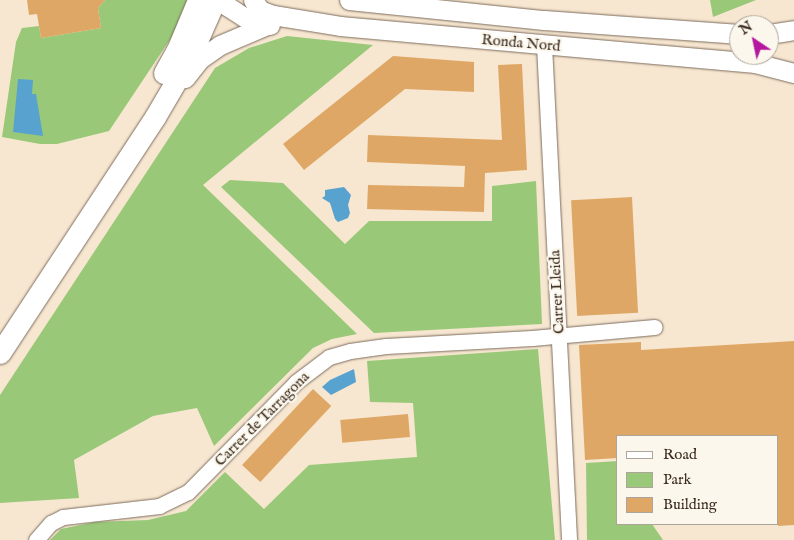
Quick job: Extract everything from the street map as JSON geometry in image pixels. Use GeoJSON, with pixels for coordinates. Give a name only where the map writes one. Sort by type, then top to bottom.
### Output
{"type":"FeatureCollection","features":[{"type":"Feature","properties":{"kind":"highway"},"geometry":{"type":"LineString","coordinates":[[0,353],[155,117],[190,56],[215,0]]}},
{"type":"Feature","properties":{"kind":"highway"},"geometry":{"type":"LineString","coordinates":[[0,330],[127,137],[177,50],[195,8]]}},
{"type":"Feature","properties":{"kind":"main road"},"geometry":{"type":"LineString","coordinates":[[195,8],[207,0]]}},
{"type":"Feature","properties":{"kind":"main road"},"geometry":{"type":"LineString","coordinates":[[222,0],[244,18],[267,25],[287,25],[306,19]]}},
{"type":"Feature","properties":{"kind":"main road","name":"Ronda Nord"},"geometry":{"type":"LineString","coordinates":[[253,0],[260,10],[273,15],[340,26],[755,63],[794,73]]}},
{"type":"Feature","properties":{"kind":"main road","name":"Ronda Nord"},"geometry":{"type":"LineString","coordinates":[[349,0],[544,20],[729,33]]}},
{"type":"Feature","properties":{"kind":"main road"},"geometry":{"type":"LineString","coordinates":[[155,117],[200,59],[220,45],[267,25]]}},
{"type":"Feature","properties":{"kind":"main road"},"geometry":{"type":"LineString","coordinates":[[779,32],[794,30]]}},
{"type":"Feature","properties":{"kind":"street","name":"Carrer Lleida"},"geometry":{"type":"LineString","coordinates":[[544,45],[570,540]]}},
{"type":"Feature","properties":{"kind":"street","name":"Carrer de Tarragona"},"geometry":{"type":"LineString","coordinates":[[36,540],[51,523],[63,517],[159,506],[188,492],[296,382],[329,357],[350,351],[386,346],[559,336],[654,327]]}},
{"type":"Feature","properties":{"kind":"green space"},"geometry":{"type":"Polygon","coordinates":[[[105,0],[187,0],[173,35],[109,131],[57,144],[40,144],[2,137],[16,42],[22,28],[39,26],[41,38],[101,28],[98,8],[105,0]]]}},
{"type":"Feature","properties":{"kind":"green space"},"geometry":{"type":"Polygon","coordinates":[[[710,0],[756,0],[713,17],[710,0]]]}},
{"type":"Feature","properties":{"kind":"green space"},"geometry":{"type":"Polygon","coordinates":[[[287,36],[373,45],[203,185],[357,334],[332,339],[313,348],[214,446],[197,408],[153,416],[74,460],[79,498],[0,503],[0,395],[215,68],[249,48],[287,36]]]}},
{"type":"Feature","properties":{"kind":"green space"},"geometry":{"type":"Polygon","coordinates":[[[230,180],[283,183],[345,244],[369,221],[492,221],[492,186],[536,181],[542,324],[374,333],[221,187],[230,180]]]}},
{"type":"Feature","properties":{"kind":"green space"},"geometry":{"type":"Polygon","coordinates":[[[538,349],[555,540],[50,540],[61,529],[95,522],[148,520],[186,511],[225,472],[264,509],[309,465],[417,457],[413,403],[370,402],[367,361],[538,349]]]}},
{"type":"Feature","properties":{"kind":"green space"},"geometry":{"type":"Polygon","coordinates":[[[616,461],[616,525],[653,525],[663,540],[587,540],[586,463],[616,461]]]}},
{"type":"Feature","properties":{"kind":"water"},"geometry":{"type":"Polygon","coordinates":[[[18,79],[33,80],[32,94],[36,94],[43,136],[13,132],[18,79]]]}},
{"type":"Feature","properties":{"kind":"water"},"geometry":{"type":"Polygon","coordinates":[[[344,187],[351,195],[348,205],[350,213],[348,218],[338,222],[335,219],[330,203],[322,198],[325,196],[325,190],[344,187]]]}},
{"type":"Feature","properties":{"kind":"water"},"geometry":{"type":"Polygon","coordinates":[[[354,369],[356,382],[331,395],[322,387],[330,380],[354,369]]]}},
{"type":"Feature","properties":{"kind":"building"},"geometry":{"type":"Polygon","coordinates":[[[27,0],[105,0],[98,8],[101,28],[41,38],[37,14],[29,15],[27,0]]]}},
{"type":"Feature","properties":{"kind":"building"},"geometry":{"type":"Polygon","coordinates":[[[393,56],[474,62],[474,92],[405,89],[304,170],[283,144],[393,56]]]}},
{"type":"Feature","properties":{"kind":"building"},"geometry":{"type":"Polygon","coordinates":[[[522,64],[527,170],[485,173],[484,212],[367,209],[368,185],[464,187],[465,166],[367,162],[368,135],[502,140],[498,65],[522,64]]]}},
{"type":"Feature","properties":{"kind":"building"},"geometry":{"type":"Polygon","coordinates":[[[632,197],[638,313],[577,316],[571,200],[632,197]]]}},
{"type":"Feature","properties":{"kind":"building"},"geometry":{"type":"Polygon","coordinates":[[[794,341],[794,525],[778,526],[779,435],[616,435],[616,458],[585,460],[579,345],[641,342],[641,350],[794,341]]]}},
{"type":"Feature","properties":{"kind":"building"},"geometry":{"type":"Polygon","coordinates":[[[313,389],[331,406],[260,482],[242,465],[313,389]]]}},
{"type":"Feature","properties":{"kind":"building"},"geometry":{"type":"Polygon","coordinates":[[[408,414],[410,437],[342,443],[340,420],[408,414]]]}}]}
